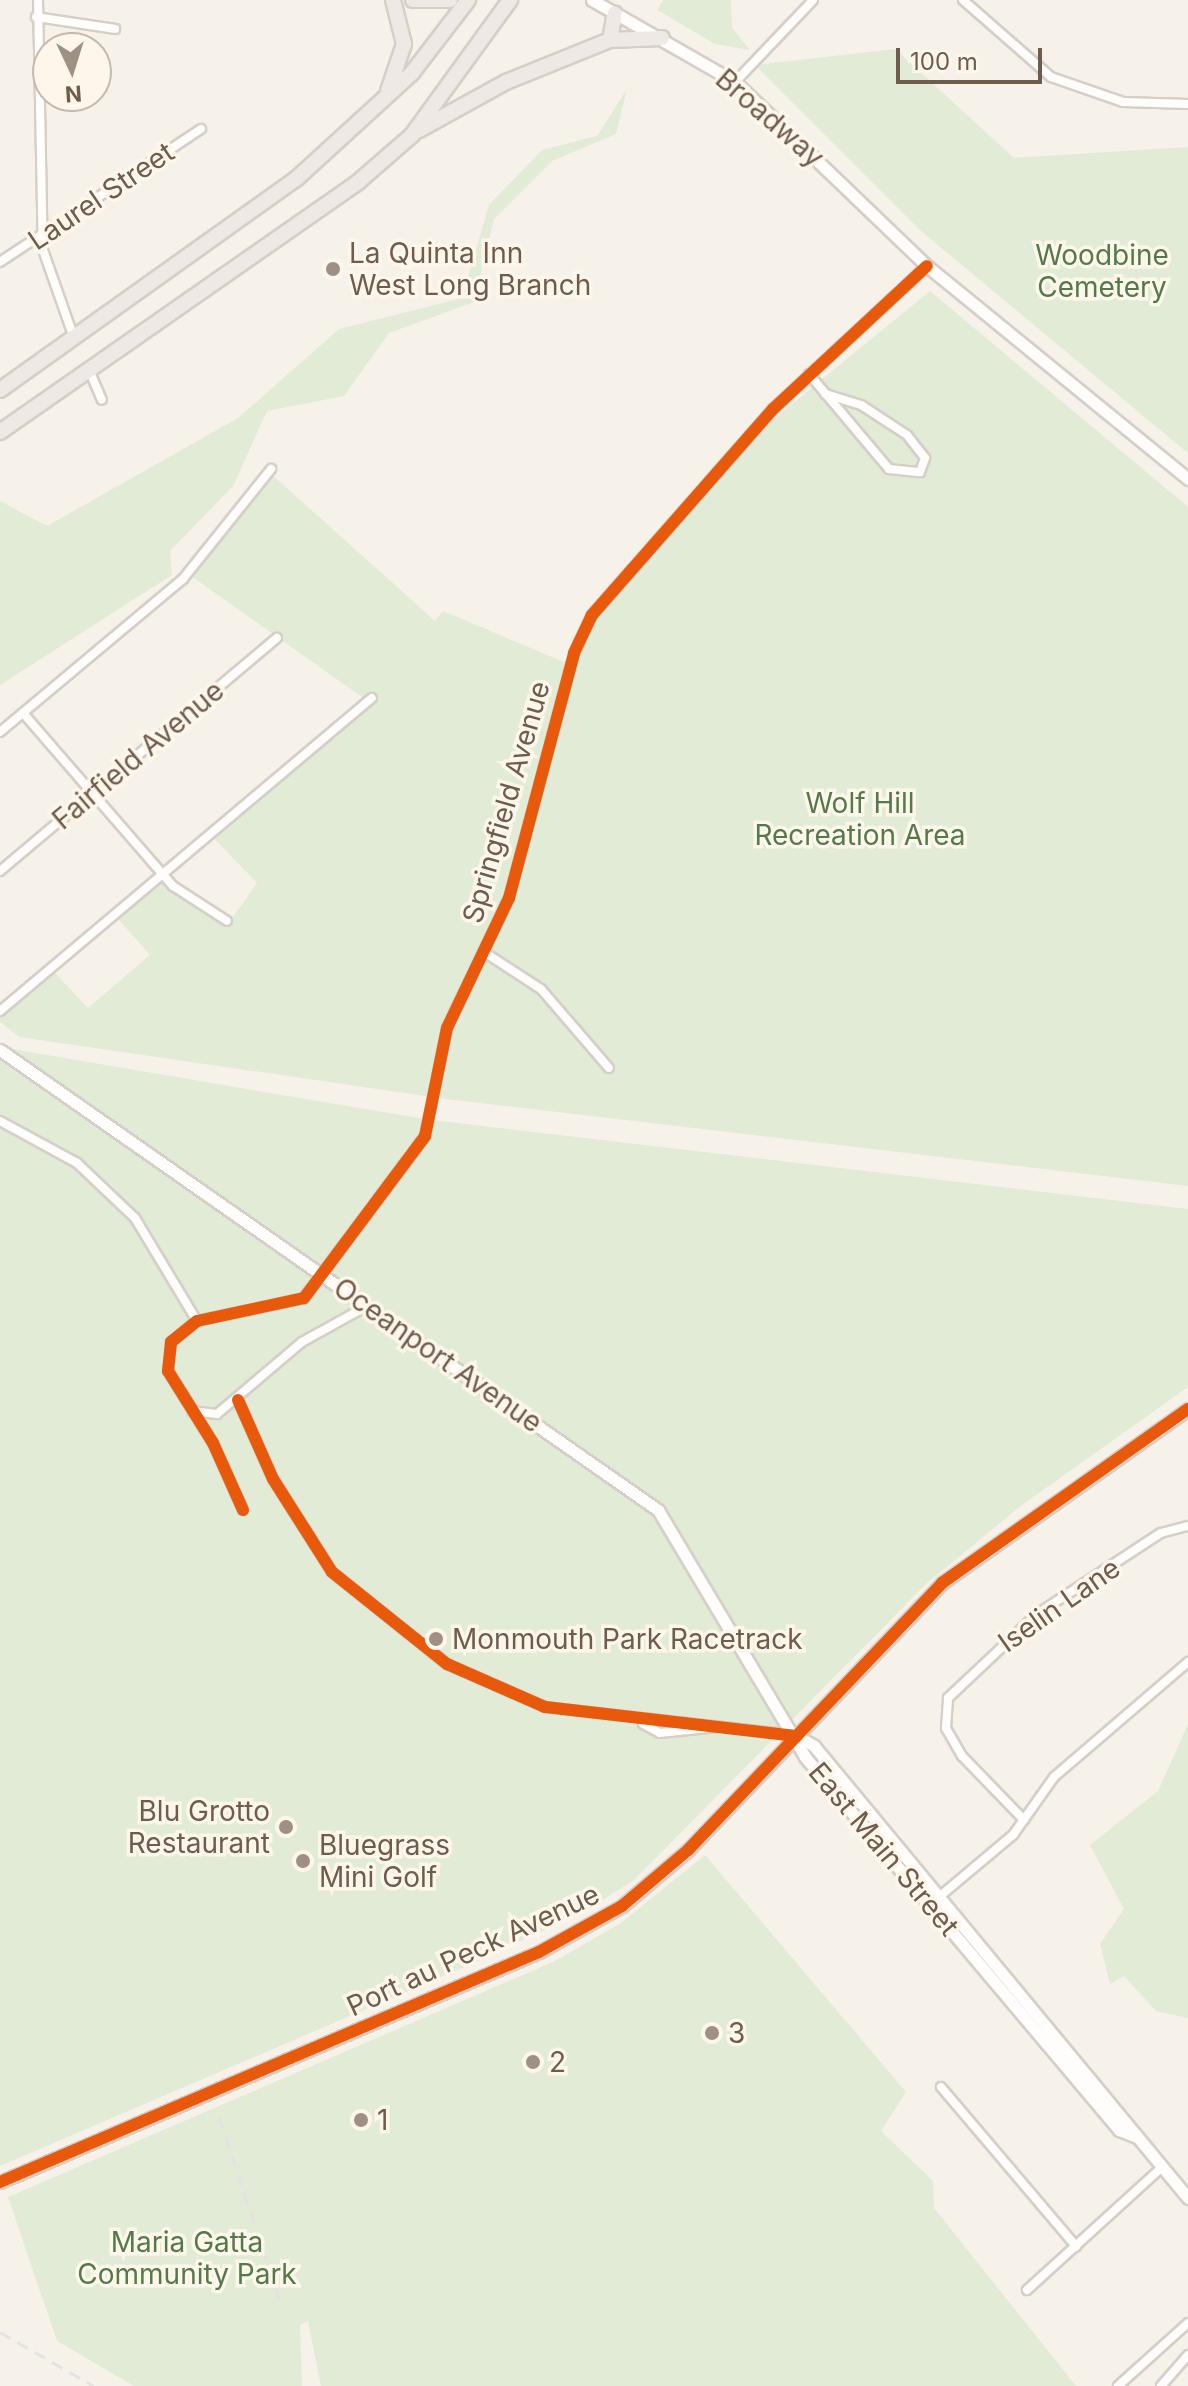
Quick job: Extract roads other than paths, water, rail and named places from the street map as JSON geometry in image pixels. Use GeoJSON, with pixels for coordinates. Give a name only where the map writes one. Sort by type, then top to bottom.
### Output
{"type":"FeatureCollection","features":[{"type":"Feature","properties":{"kind":"highway"},"geometry":{"type":"LineString","coordinates":[[379,106],[404,44],[393,0]]}},
{"type":"Feature","properties":{"kind":"highway"},"geometry":{"type":"LineString","coordinates":[[413,0],[450,0]]}},
{"type":"Feature","properties":{"kind":"highway"},"geometry":{"type":"LineString","coordinates":[[0,390],[259,209],[379,106],[468,0]]}},
{"type":"Feature","properties":{"kind":"highway"},"geometry":{"type":"LineString","coordinates":[[412,135],[510,0]]}},
{"type":"Feature","properties":{"kind":"highway"},"geometry":{"type":"LineString","coordinates":[[610,40],[615,13]]}},
{"type":"Feature","properties":{"kind":"highway"},"geometry":{"type":"LineString","coordinates":[[0,432],[289,234],[412,135],[506,82],[610,40],[662,38]]}},
{"type":"Feature","properties":{"kind":"main road","name":"Broadway"},"geometry":{"type":"LineString","coordinates":[[592,0],[735,82],[927,266],[1188,479]]}},
{"type":"Feature","properties":{"kind":"main road","name":"Oceanport Avenue"},"geometry":{"type":"LineString","coordinates":[[0,1050],[658,1510],[796,1736]]}},
{"type":"Feature","properties":{"kind":"main road","name":"Port au Peck Avenue"},"geometry":{"type":"LineString","coordinates":[[0,2182],[596,1923],[667,1869],[971,1558],[1188,1409]]}},
{"type":"Feature","properties":{"kind":"main road","name":"East Main Street"},"geometry":{"type":"LineString","coordinates":[[796,1736],[814,1746],[1129,2119],[1136,2137],[1188,2198]]}},
{"type":"Feature","properties":{"kind":"main road","name":"East Main Street"},"geometry":{"type":"LineString","coordinates":[[796,1736],[805,1757],[1119,2130],[1136,2137]]}},
{"type":"Feature","properties":{"kind":"street"},"geometry":{"type":"LineString","coordinates":[[38,0],[43,234],[75,340]]}},
{"type":"Feature","properties":{"kind":"street"},"geometry":{"type":"LineString","coordinates":[[735,82],[813,0]]}},
{"type":"Feature","properties":{"kind":"street"},"geometry":{"type":"LineString","coordinates":[[963,0],[1051,77],[1123,102],[1188,104]]}},
{"type":"Feature","properties":{"kind":"street"},"geometry":{"type":"LineString","coordinates":[[36,17],[115,29]]}},
{"type":"Feature","properties":{"kind":"street","name":"Laurel Street"},"geometry":{"type":"LineString","coordinates":[[0,262],[201,129]]}},
{"type":"Feature","properties":{"kind":"street","name":"Springfield Avenue"},"geometry":{"type":"LineString","coordinates":[[197,1321],[291,1306],[324,1275],[425,1136],[447,1028],[509,898],[583,630],[809,374],[927,266]]}},
{"type":"Feature","properties":{"kind":"street"},"geometry":{"type":"LineString","coordinates":[[90,372],[102,400]]}},
{"type":"Feature","properties":{"kind":"street"},"geometry":{"type":"LineString","coordinates":[[809,374],[843,422],[889,469],[911,476],[923,468],[922,451],[907,435],[861,405],[826,394]]}},
{"type":"Feature","properties":{"kind":"street"},"geometry":{"type":"LineString","coordinates":[[0,732],[183,579],[271,469]]}},
{"type":"Feature","properties":{"kind":"street","name":"Fairfield Avenue"},"geometry":{"type":"LineString","coordinates":[[0,871],[277,638]]}},
{"type":"Feature","properties":{"kind":"street"},"geometry":{"type":"LineString","coordinates":[[0,1011],[372,698]]}},
{"type":"Feature","properties":{"kind":"street"},"geometry":{"type":"LineString","coordinates":[[23,713],[162,875],[227,921]]}},
{"type":"Feature","properties":{"kind":"street"},"geometry":{"type":"LineString","coordinates":[[484,952],[541,989],[609,1068]]}},
{"type":"Feature","properties":{"kind":"street"},"geometry":{"type":"LineString","coordinates":[[0,1121],[77,1163],[135,1218],[197,1321],[179,1331],[168,1358],[243,1510]]}},
{"type":"Feature","properties":{"kind":"street"},"geometry":{"type":"LineString","coordinates":[[191,1410],[213,1415],[238,1400],[293,1349],[367,1306]]}},
{"type":"Feature","properties":{"kind":"street"},"geometry":{"type":"LineString","coordinates":[[238,1400],[248,1433],[294,1516],[332,1572],[380,1616],[447,1664],[518,1699],[640,1720],[722,1724],[796,1736]]}},
{"type":"Feature","properties":{"kind":"street","name":"Iselin Lane"},"geometry":{"type":"LineString","coordinates":[[1024,1820],[962,1756],[946,1728],[948,1698],[1037,1614],[1161,1533],[1188,1526]]}},
{"type":"Feature","properties":{"kind":"street"},"geometry":{"type":"LineString","coordinates":[[939,1897],[1024,1820],[1054,1777],[1188,1662]]}},
{"type":"Feature","properties":{"kind":"street"},"geometry":{"type":"LineString","coordinates":[[941,2087],[1076,2246]]}},
{"type":"Feature","properties":{"kind":"street"},"geometry":{"type":"LineString","coordinates":[[1027,2290],[1162,2167]]}},
{"type":"Feature","properties":{"kind":"street"},"geometry":{"type":"LineString","coordinates":[[1119,2386],[1188,2323]]}},
{"type":"Feature","properties":{"kind":"street"},"geometry":{"type":"LineString","coordinates":[[1161,2386],[1188,2355]]}},
{"type":"Feature","properties":{"kind":"railway"},"geometry":{"type":"LineString","coordinates":[[219,2117],[281,2303]]}},
{"type":"Feature","properties":{"kind":"railway"},"geometry":{"type":"LineString","coordinates":[[0,2332],[94,2386]]}},
{"type":"Feature","properties":{"kind":"place","name":"La Quinta Inn West Long Branch"},"geometry":{"type":"Point","coordinates":[333,269]}},
{"type":"Feature","properties":{"kind":"place","name":"Monmouth Park Racetrack"},"geometry":{"type":"Point","coordinates":[436,1639]}},
{"type":"Feature","properties":{"kind":"place","name":"Blu Grotto Restaurant"},"geometry":{"type":"Point","coordinates":[286,1827]}},
{"type":"Feature","properties":{"kind":"place","name":"Bluegrass Mini Golf"},"geometry":{"type":"Point","coordinates":[303,1861]}},
{"type":"Feature","properties":{"kind":"place","name":"3"},"geometry":{"type":"Point","coordinates":[712,2033]}},
{"type":"Feature","properties":{"kind":"place","name":"2"},"geometry":{"type":"Point","coordinates":[533,2062]}},
{"type":"Feature","properties":{"kind":"place","name":"1"},"geometry":{"type":"Point","coordinates":[361,2120]}},
{"type":"Feature","properties":{"kind":"park label","name":"Woodbine Cemetery"},"geometry":{"type":"Point","coordinates":[1102,271]}},
{"type":"Feature","properties":{"kind":"park label","name":"Wolf Hill Recreation Area"},"geometry":{"type":"Point","coordinates":[860,819]}},
{"type":"Feature","properties":{"kind":"park label","name":"Maria Gatta Community Park"},"geometry":{"type":"Point","coordinates":[187,2258]}}]}
